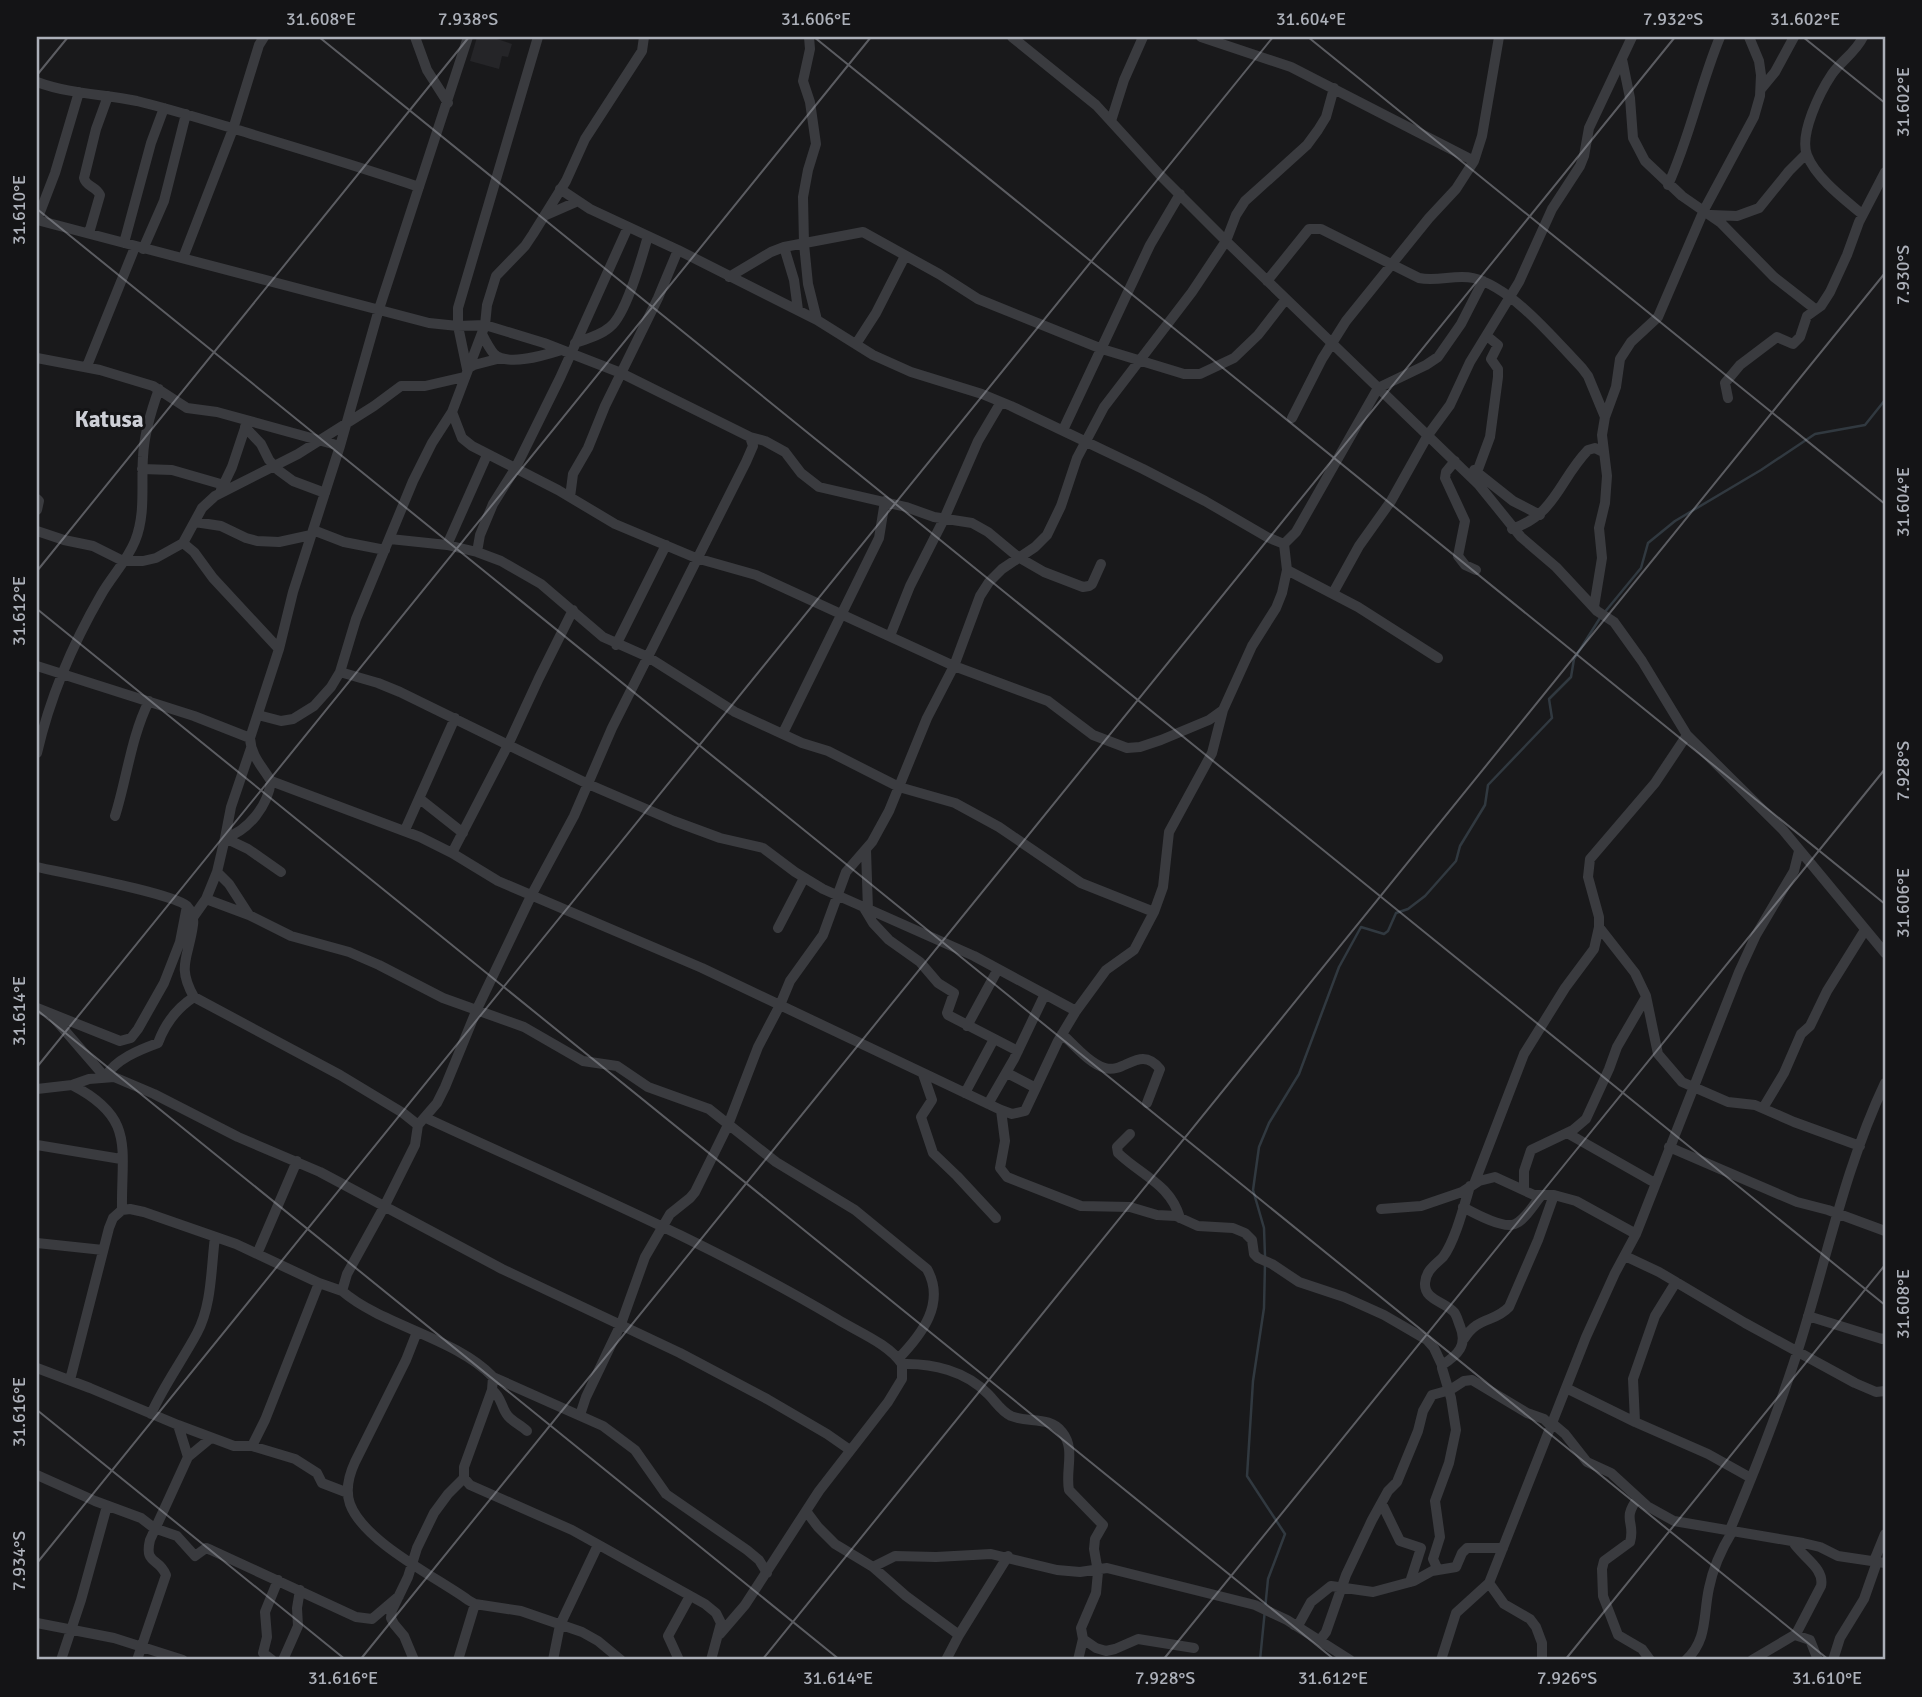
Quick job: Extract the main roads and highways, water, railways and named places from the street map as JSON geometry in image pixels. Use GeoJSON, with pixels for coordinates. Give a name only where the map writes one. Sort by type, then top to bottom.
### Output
{"type":"FeatureCollection","features":[{"type":"Feature","properties":{"kind":"waterway"},"geometry":{"type":"LineString","coordinates":[[1604,613],[1641,568],[1648,543],[1675,521],[1815,434],[1865,425],[1885,400]]}},
{"type":"Feature","properties":{"kind":"waterway"},"geometry":{"type":"LineString","coordinates":[[1265,1256],[1264,1228],[1253,1190],[1259,1147],[1269,1123],[1299,1074],[1339,967],[1361,927],[1384,934],[1396,913],[1408,909],[1425,896],[1456,861],[1460,846],[1485,805],[1488,785],[1552,718],[1549,699],[1571,677],[1574,659],[1600,618]]}},
{"type":"Feature","properties":{"kind":"waterway"},"geometry":{"type":"LineString","coordinates":[[1260,1660],[1268,1579],[1285,1534],[1247,1476],[1253,1381],[1264,1308],[1265,1263]]}},
{"type":"Feature","properties":{"kind":"district","name":"Katusa"},"geometry":{"type":"Point","coordinates":[109,419]}}]}
